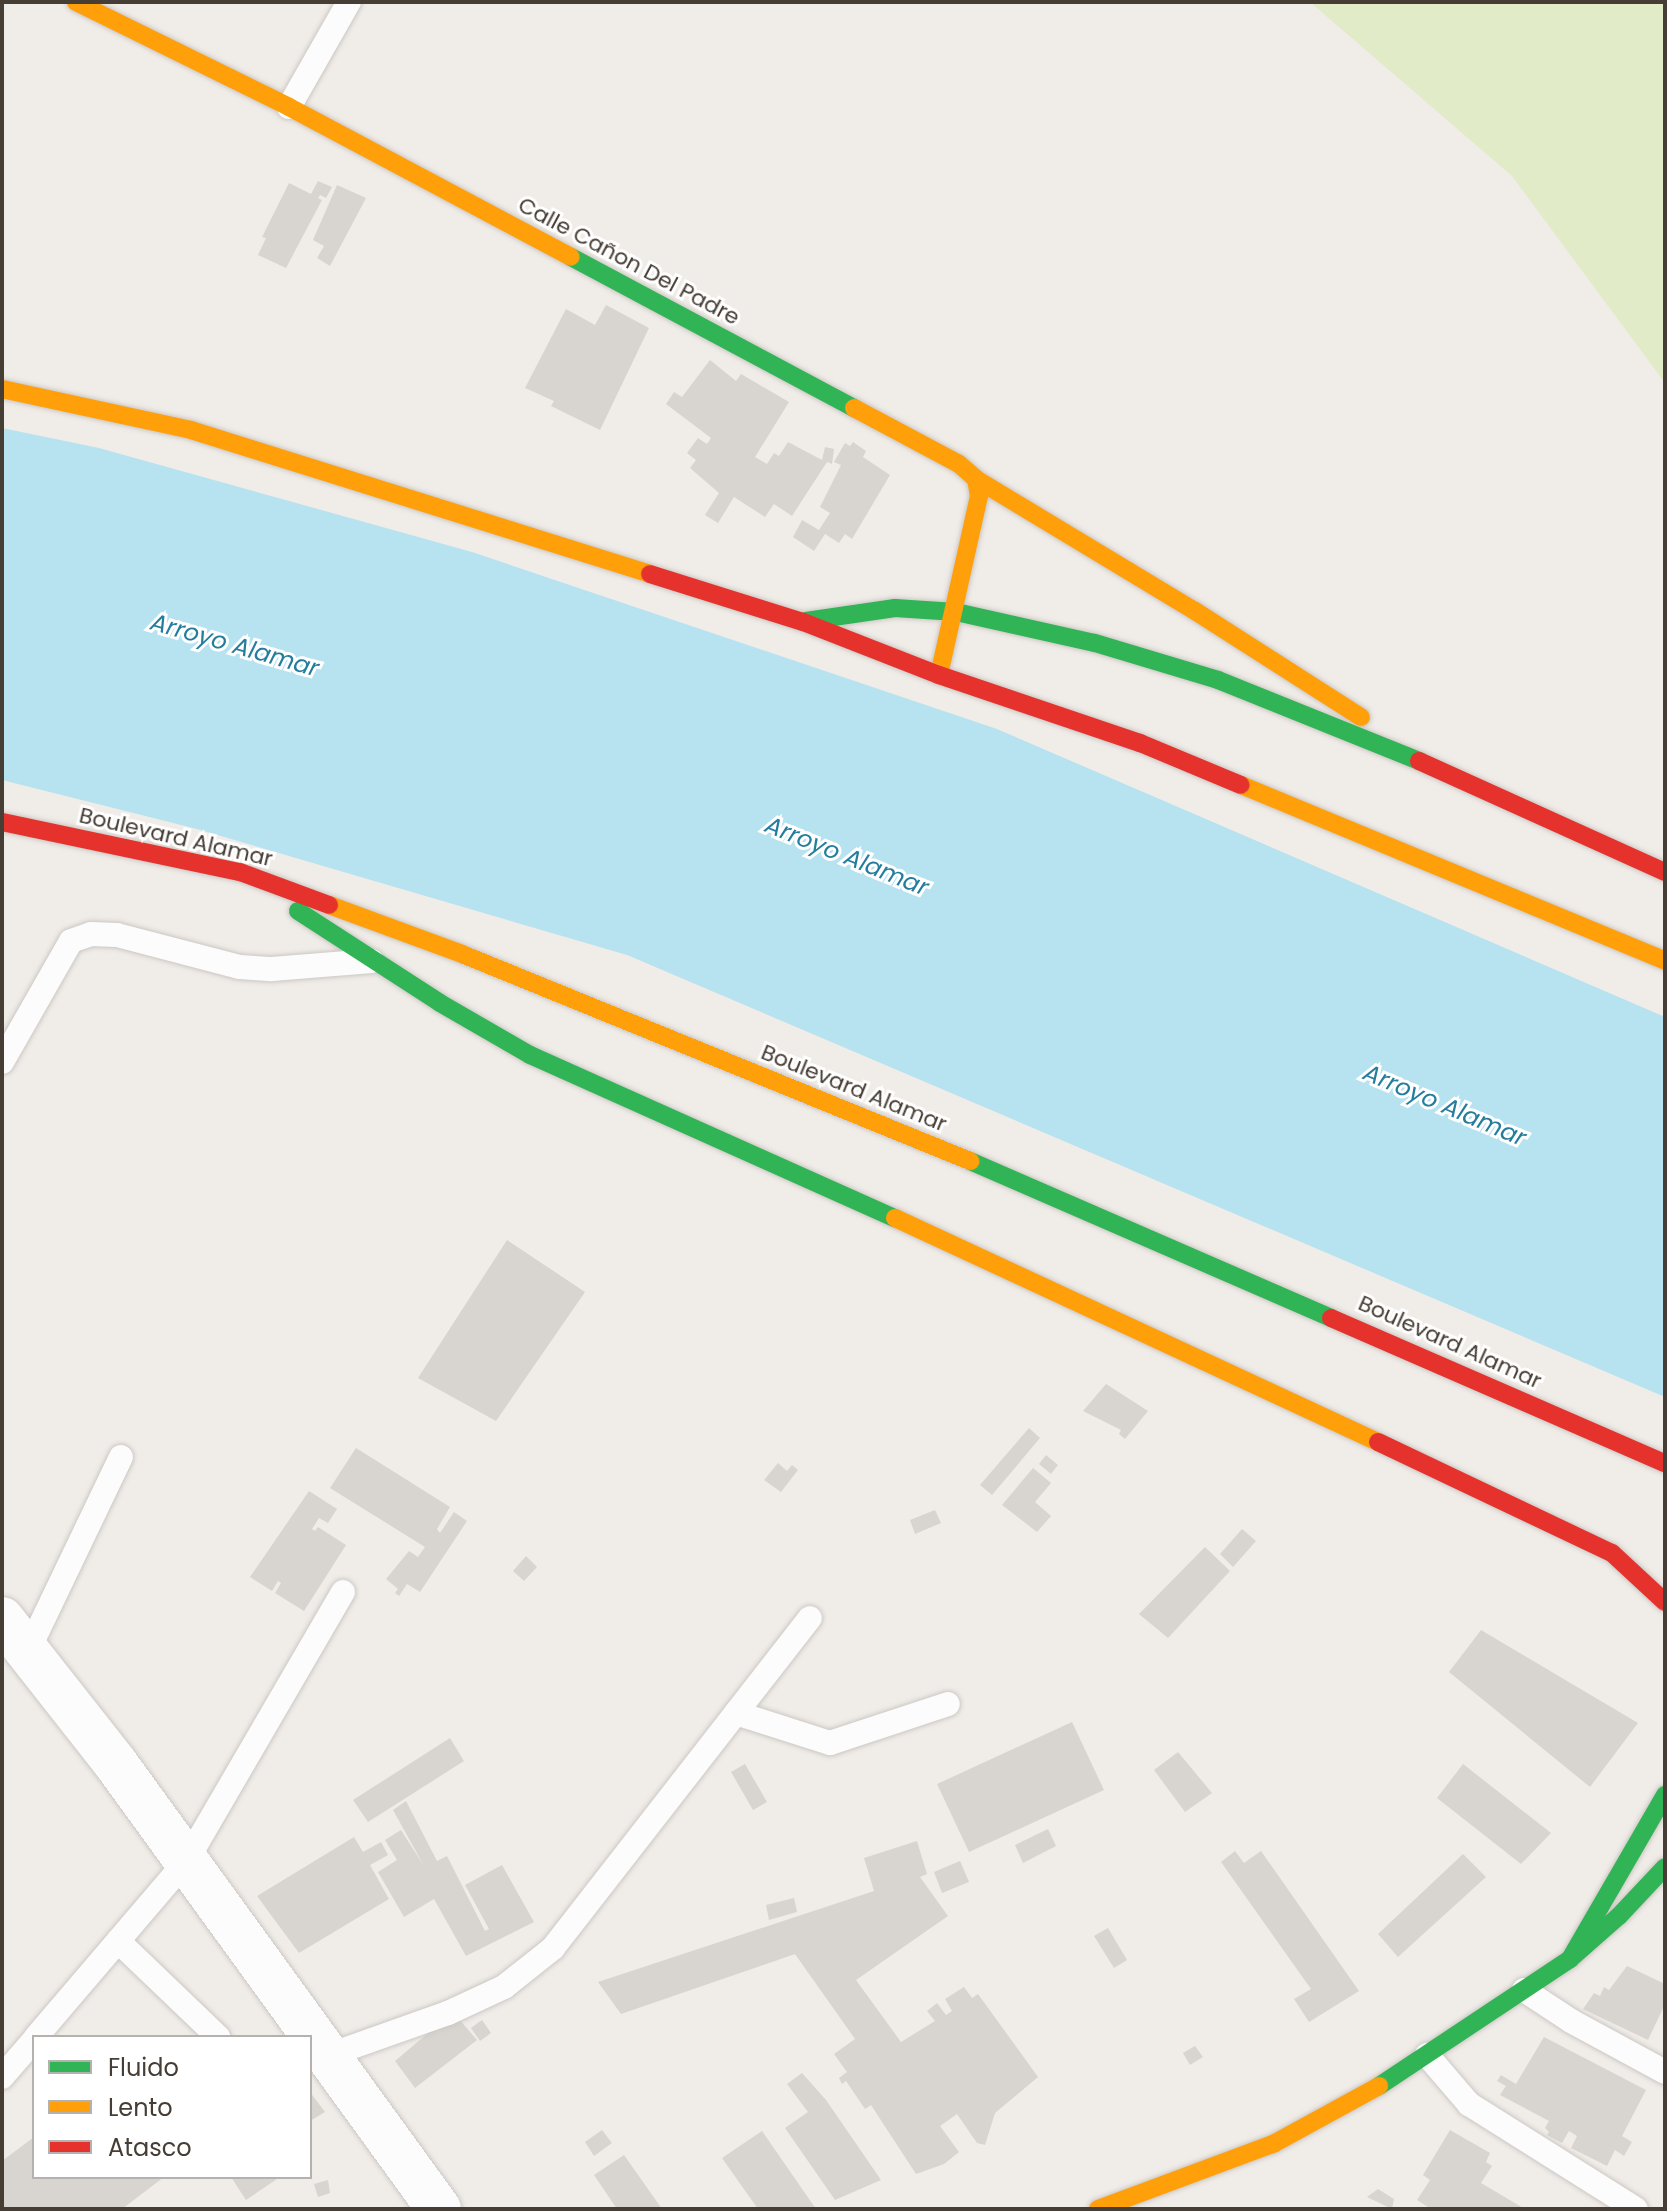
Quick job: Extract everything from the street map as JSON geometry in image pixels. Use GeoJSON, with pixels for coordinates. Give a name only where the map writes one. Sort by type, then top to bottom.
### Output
{"type":"FeatureCollection","features":[{"type":"Feature","properties":{"kind":"main road","name":"Calle Cañon Del Padre"},"geometry":{"type":"LineString","coordinates":[[76,2],[289,107],[945,457],[1451,774]]}},
{"type":"Feature","properties":{"kind":"main road"},"geometry":{"type":"LineString","coordinates":[[2,389],[191,430],[803,622],[939,675],[1140,743],[1665,961]]}},
{"type":"Feature","properties":{"kind":"main road"},"geometry":{"type":"LineString","coordinates":[[939,675],[956,612],[979,496],[976,479]]}},
{"type":"Feature","properties":{"kind":"main road"},"geometry":{"type":"LineString","coordinates":[[803,622],[895,608],[956,612],[1095,643],[1218,680],[1451,774],[1665,872]]}},
{"type":"Feature","properties":{"kind":"main road","name":"Boulevard Alamar"},"geometry":{"type":"LineString","coordinates":[[2,822],[240,872],[462,954],[979,1165],[1665,1463]]}},
{"type":"Feature","properties":{"kind":"main road"},"geometry":{"type":"LineString","coordinates":[[240,872],[372,961],[530,1055],[1374,1438],[1612,1553],[1665,1602]]}},
{"type":"Feature","properties":{"kind":"main road"},"geometry":{"type":"LineString","coordinates":[[1570,1959],[1665,1795]]}},
{"type":"Feature","properties":{"kind":"main road"},"geometry":{"type":"LineString","coordinates":[[1098,2209],[1273,2144],[1370,2092],[1570,1959],[1619,1916],[1665,1867]]}},
{"type":"Feature","properties":{"kind":"main road"},"geometry":{"type":"LineString","coordinates":[[1619,1916],[1665,1892]]}},
{"type":"Feature","properties":{"kind":"street"},"geometry":{"type":"LineString","coordinates":[[15,1635],[76,1710],[187,1860],[304,2035]]}},
{"type":"Feature","properties":{"kind":"street"},"geometry":{"type":"LineString","coordinates":[[319,2058],[439,2209]]}},
{"type":"Feature","properties":{"kind":"lane"},"geometry":{"type":"LineString","coordinates":[[289,107],[349,2]]}},
{"type":"Feature","properties":{"kind":"lane"},"geometry":{"type":"LineString","coordinates":[[2,1062],[71,941],[91,934],[117,935],[240,967],[272,969],[372,961]]}},
{"type":"Feature","properties":{"kind":"lane"},"geometry":{"type":"LineString","coordinates":[[15,1635],[121,1457]]}},
{"type":"Feature","properties":{"kind":"lane"},"geometry":{"type":"LineString","coordinates":[[38,2035],[187,1860],[343,1592]]}},
{"type":"Feature","properties":{"kind":"lane"},"geometry":{"type":"LineString","coordinates":[[319,2058],[448,2013],[504,1987],[553,1948],[810,1618]]}},
{"type":"Feature","properties":{"kind":"lane"},"geometry":{"type":"LineString","coordinates":[[736,1713],[830,1743],[948,1704]]}},
{"type":"Feature","properties":{"kind":"lane"},"geometry":{"type":"LineString","coordinates":[[118,1941],[216,2035]]}},
{"type":"Feature","properties":{"kind":"lane"},"geometry":{"type":"LineString","coordinates":[[1524,1990],[1571,2021],[1665,2072]]}},
{"type":"Feature","properties":{"kind":"lane"},"geometry":{"type":"LineString","coordinates":[[2,2077],[32,2042]]}},
{"type":"Feature","properties":{"kind":"lane"},"geometry":{"type":"LineString","coordinates":[[1427,2055],[1469,2104],[1636,2209]]}},
{"type":"Feature","properties":{"kind":"green space"},"geometry":{"type":"Polygon","coordinates":[[[1310,2],[1665,2],[1665,383],[1512,176],[1310,2]]]}},
{"type":"Feature","properties":{"kind":"water","name":"Arroyo Alamar"},"geometry":{"type":"Polygon","coordinates":[[[2,428],[99,448],[472,552],[997,729],[1665,1017],[1665,1397],[627,955],[197,829],[2,780],[2,428]]]}},
{"type":"Feature","properties":{"kind":"building"},"geometry":{"type":"Polygon","coordinates":[[[318,181],[332,187],[326,198],[320,195],[318,198],[322,200],[286,268],[258,255],[266,238],[262,237],[289,183],[311,194],[318,181]]]}},
{"type":"Feature","properties":{"kind":"building"},"geometry":{"type":"Polygon","coordinates":[[[337,185],[366,198],[330,266],[317,258],[324,246],[313,240],[337,185]]]}},
{"type":"Feature","properties":{"kind":"building"},"geometry":{"type":"Polygon","coordinates":[[[606,305],[649,328],[600,430],[551,406],[554,401],[525,388],[566,309],[595,325],[606,305]]]}},
{"type":"Feature","properties":{"kind":"building"},"geometry":{"type":"Polygon","coordinates":[[[710,360],[736,381],[741,374],[789,402],[755,457],[767,464],[774,453],[779,456],[788,442],[822,460],[825,447],[834,449],[832,464],[827,462],[792,516],[774,504],[765,517],[734,497],[718,523],[705,515],[719,493],[690,468],[696,460],[687,453],[698,438],[707,444],[711,438],[666,404],[674,392],[682,397],[710,360]]]}},
{"type":"Feature","properties":{"kind":"building"},"geometry":{"type":"Polygon","coordinates":[[[853,442],[866,451],[863,457],[890,475],[852,539],[845,534],[839,543],[825,534],[814,551],[793,537],[802,520],[819,530],[830,513],[820,507],[841,465],[834,462],[845,443],[850,446],[853,442]]]}},
{"type":"Feature","properties":{"kind":"building"},"geometry":{"type":"Polygon","coordinates":[[[507,1240],[585,1292],[496,1421],[418,1378],[507,1240]]]}},
{"type":"Feature","properties":{"kind":"building"},"geometry":{"type":"Polygon","coordinates":[[[1106,1384],[1148,1411],[1125,1439],[1119,1434],[1121,1430],[1083,1411],[1106,1384]]]}},
{"type":"Feature","properties":{"kind":"building"},"geometry":{"type":"Polygon","coordinates":[[[1029,1428],[1040,1438],[992,1495],[980,1485],[1029,1428]]]}},
{"type":"Feature","properties":{"kind":"building"},"geometry":{"type":"Polygon","coordinates":[[[356,1448],[450,1507],[437,1529],[440,1533],[454,1512],[467,1521],[420,1592],[407,1584],[399,1596],[395,1593],[398,1589],[386,1579],[409,1551],[418,1557],[425,1547],[330,1488],[356,1448]]]}},
{"type":"Feature","properties":{"kind":"building"},"geometry":{"type":"Polygon","coordinates":[[[1046,1455],[1058,1465],[1051,1474],[1039,1464],[1046,1455]]]}},
{"type":"Feature","properties":{"kind":"building"},"geometry":{"type":"Polygon","coordinates":[[[778,1463],[787,1471],[792,1465],[798,1470],[781,1492],[764,1480],[778,1463]]]}},
{"type":"Feature","properties":{"kind":"building"},"geometry":{"type":"Polygon","coordinates":[[[1033,1468],[1051,1483],[1035,1502],[1051,1516],[1037,1532],[1002,1505],[1033,1468]]]}},
{"type":"Feature","properties":{"kind":"building"},"geometry":{"type":"Polygon","coordinates":[[[309,1491],[337,1509],[328,1523],[319,1518],[312,1529],[315,1531],[318,1527],[346,1545],[304,1611],[275,1593],[281,1583],[278,1581],[272,1591],[250,1577],[309,1491]]]}},
{"type":"Feature","properties":{"kind":"building"},"geometry":{"type":"Polygon","coordinates":[[[935,1510],[941,1523],[915,1534],[910,1520],[935,1510]]]}},
{"type":"Feature","properties":{"kind":"building"},"geometry":{"type":"Polygon","coordinates":[[[1242,1529],[1256,1541],[1233,1567],[1220,1554],[1242,1529]]]}},
{"type":"Feature","properties":{"kind":"building"},"geometry":{"type":"Polygon","coordinates":[[[1205,1547],[1230,1571],[1168,1638],[1139,1614],[1205,1547]]]}},
{"type":"Feature","properties":{"kind":"building"},"geometry":{"type":"Polygon","coordinates":[[[526,1556],[537,1567],[524,1581],[513,1571],[526,1556]]]}},
{"type":"Feature","properties":{"kind":"building"},"geometry":{"type":"Polygon","coordinates":[[[1481,1630],[1638,1723],[1590,1787],[1449,1672],[1481,1630]]]}},
{"type":"Feature","properties":{"kind":"building"},"geometry":{"type":"Polygon","coordinates":[[[1072,1722],[1104,1790],[969,1852],[937,1784],[1072,1722]]]}},
{"type":"Feature","properties":{"kind":"building"},"geometry":{"type":"Polygon","coordinates":[[[450,1738],[464,1761],[368,1822],[353,1800],[450,1738]]]}},
{"type":"Feature","properties":{"kind":"building"},"geometry":{"type":"Polygon","coordinates":[[[1178,1752],[1212,1793],[1185,1812],[1154,1770],[1178,1752]]]}},
{"type":"Feature","properties":{"kind":"building"},"geometry":{"type":"Polygon","coordinates":[[[745,1764],[767,1802],[753,1810],[731,1772],[745,1764]]]}},
{"type":"Feature","properties":{"kind":"building"},"geometry":{"type":"Polygon","coordinates":[[[1463,1764],[1551,1833],[1521,1864],[1437,1798],[1463,1764]]]}},
{"type":"Feature","properties":{"kind":"building"},"geometry":{"type":"Polygon","coordinates":[[[406,1801],[437,1861],[447,1856],[485,1931],[489,1929],[465,1885],[502,1865],[534,1922],[466,1956],[434,1899],[404,1917],[378,1872],[397,1860],[385,1840],[401,1830],[424,1866],[393,1810],[406,1801]]]}},
{"type":"Feature","properties":{"kind":"building"},"geometry":{"type":"Polygon","coordinates":[[[1048,1829],[1056,1846],[1023,1863],[1015,1845],[1048,1829]]]}},
{"type":"Feature","properties":{"kind":"building"},"geometry":{"type":"Polygon","coordinates":[[[354,1837],[363,1852],[381,1842],[388,1855],[370,1865],[389,1899],[299,1953],[257,1896],[354,1837]]]}},
{"type":"Feature","properties":{"kind":"building"},"geometry":{"type":"Polygon","coordinates":[[[917,1841],[927,1874],[920,1877],[948,1916],[856,1980],[901,2042],[935,2021],[927,2011],[937,2003],[946,2015],[952,2011],[945,1999],[964,1987],[972,1998],[978,1994],[1038,2077],[995,2113],[985,2145],[977,2143],[957,2114],[940,2126],[959,2152],[944,2164],[916,2174],[871,2105],[865,2109],[846,2081],[842,2084],[839,2078],[847,2072],[834,2054],[855,2039],[795,1954],[621,2014],[598,1982],[874,1891],[864,1858],[917,1841]]]}},
{"type":"Feature","properties":{"kind":"building"},"geometry":{"type":"Polygon","coordinates":[[[1235,1851],[1244,1863],[1261,1851],[1359,1991],[1309,2022],[1294,1999],[1311,1989],[1221,1862],[1235,1851]]]}},
{"type":"Feature","properties":{"kind":"building"},"geometry":{"type":"Polygon","coordinates":[[[1463,1854],[1486,1877],[1398,1957],[1378,1934],[1463,1854]]]}},
{"type":"Feature","properties":{"kind":"building"},"geometry":{"type":"Polygon","coordinates":[[[960,1861],[969,1882],[942,1893],[934,1872],[960,1861]]]}},
{"type":"Feature","properties":{"kind":"building"},"geometry":{"type":"Polygon","coordinates":[[[794,1898],[797,1912],[769,1920],[766,1905],[794,1898]]]}},
{"type":"Feature","properties":{"kind":"building"},"geometry":{"type":"Polygon","coordinates":[[[1108,1928],[1127,1960],[1114,1968],[1094,1936],[1108,1928]]]}},
{"type":"Feature","properties":{"kind":"building"},"geometry":{"type":"Polygon","coordinates":[[[1627,1966],[1665,1984],[1665,2004],[1648,2040],[1583,2009],[1594,1993],[1600,1996],[1604,1987],[1609,1990],[1627,1966]]]}},
{"type":"Feature","properties":{"kind":"building"},"geometry":{"type":"Polygon","coordinates":[[[453,2012],[477,2040],[415,2088],[395,2061],[453,2012]]]}},
{"type":"Feature","properties":{"kind":"building"},"geometry":{"type":"Polygon","coordinates":[[[482,2020],[491,2033],[480,2041],[471,2028],[482,2020]]]}},
{"type":"Feature","properties":{"kind":"building"},"geometry":{"type":"Polygon","coordinates":[[[1544,2037],[1646,2090],[1622,2136],[1632,2142],[1624,2156],[1615,2150],[1607,2166],[1571,2148],[1577,2136],[1569,2131],[1562,2143],[1547,2135],[1549,2132],[1545,2128],[1549,2121],[1500,2095],[1506,2086],[1497,2081],[1501,2075],[1516,2084],[1544,2037]]]}},
{"type":"Feature","properties":{"kind":"building"},"geometry":{"type":"Polygon","coordinates":[[[1195,2046],[1203,2057],[1190,2065],[1183,2053],[1195,2046]]]}},
{"type":"Feature","properties":{"kind":"building"},"geometry":{"type":"Polygon","coordinates":[[[802,2073],[826,2100],[881,2180],[835,2200],[785,2128],[808,2112],[787,2084],[802,2073]]]}},
{"type":"Feature","properties":{"kind":"building"},"geometry":{"type":"Polygon","coordinates":[[[312,2095],[325,2112],[312,2120],[312,2095]]]}},
{"type":"Feature","properties":{"kind":"building"},"geometry":{"type":"Polygon","coordinates":[[[602,2130],[612,2143],[594,2156],[585,2142],[602,2130]]]}},
{"type":"Feature","properties":{"kind":"building"},"geometry":{"type":"Polygon","coordinates":[[[1450,2130],[1490,2153],[1486,2162],[1492,2166],[1481,2183],[1525,2209],[1431,2209],[1417,2200],[1430,2180],[1423,2175],[1450,2130]]]}},
{"type":"Feature","properties":{"kind":"building"},"geometry":{"type":"Polygon","coordinates":[[[762,2131],[816,2209],[758,2209],[722,2158],[762,2131]]]}},
{"type":"Feature","properties":{"kind":"building"},"geometry":{"type":"Polygon","coordinates":[[[32,2138],[32,2179],[161,2179],[122,2209],[2,2209],[2,2161],[32,2138]]]}},
{"type":"Feature","properties":{"kind":"building"},"geometry":{"type":"Polygon","coordinates":[[[624,2155],[662,2209],[617,2209],[594,2175],[624,2155]]]}},
{"type":"Feature","properties":{"kind":"building"},"geometry":{"type":"Polygon","coordinates":[[[232,2179],[277,2179],[246,2200],[232,2179]]]}},
{"type":"Feature","properties":{"kind":"building"},"geometry":{"type":"Polygon","coordinates":[[[328,2180],[330,2193],[318,2197],[314,2184],[328,2180]]]}},
{"type":"Feature","properties":{"kind":"building"},"geometry":{"type":"Polygon","coordinates":[[[1378,2189],[1394,2199],[1392,2209],[1367,2197],[1378,2189]]]}},
{"type":"Feature","properties":{"kind":"traffic: fast"},"geometry":{"type":"LineString","coordinates":[[571,257],[854,408]]}},
{"type":"Feature","properties":{"kind":"traffic: fast"},"geometry":{"type":"LineString","coordinates":[[806,621],[895,608],[956,612],[1095,643],[1218,680],[1419,761]]}},
{"type":"Feature","properties":{"kind":"traffic: fast"},"geometry":{"type":"LineString","coordinates":[[298,911],[440,1003],[530,1055],[895,1218]]}},
{"type":"Feature","properties":{"kind":"traffic: fast"},"geometry":{"type":"LineString","coordinates":[[970,1161],[1331,1318]]}},
{"type":"Feature","properties":{"kind":"traffic: fast"},"geometry":{"type":"LineString","coordinates":[[1570,1959],[1665,1795]]}},
{"type":"Feature","properties":{"kind":"traffic: fast"},"geometry":{"type":"LineString","coordinates":[[1379,2086],[1570,1959],[1619,1916],[1665,1867]]}},
{"type":"Feature","properties":{"kind":"traffic: slow"},"geometry":{"type":"LineString","coordinates":[[76,2],[289,107],[571,257]]}},
{"type":"Feature","properties":{"kind":"traffic: slow"},"geometry":{"type":"LineString","coordinates":[[2,389],[191,430],[650,574]]}},
{"type":"Feature","properties":{"kind":"traffic: slow"},"geometry":{"type":"LineString","coordinates":[[854,408],[959,464],[976,479],[979,496],[939,675]]}},
{"type":"Feature","properties":{"kind":"traffic: slow"},"geometry":{"type":"LineString","coordinates":[[976,479],[1195,611],[1361,717]]}},
{"type":"Feature","properties":{"kind":"traffic: slow"},"geometry":{"type":"LineString","coordinates":[[1241,785],[1665,961]]}},
{"type":"Feature","properties":{"kind":"traffic: slow"},"geometry":{"type":"LineString","coordinates":[[329,905],[462,954],[970,1161]]}},
{"type":"Feature","properties":{"kind":"traffic: slow"},"geometry":{"type":"LineString","coordinates":[[895,1218],[1378,1442]]}},
{"type":"Feature","properties":{"kind":"traffic: slow"},"geometry":{"type":"LineString","coordinates":[[1098,2209],[1273,2144],[1379,2086]]}},
{"type":"Feature","properties":{"kind":"traffic: jam"},"geometry":{"type":"LineString","coordinates":[[650,574],[803,622],[939,675],[1140,743],[1241,785]]}},
{"type":"Feature","properties":{"kind":"traffic: jam"},"geometry":{"type":"LineString","coordinates":[[1419,761],[1665,872]]}},
{"type":"Feature","properties":{"kind":"traffic: jam"},"geometry":{"type":"LineString","coordinates":[[2,822],[240,872],[329,905]]}},
{"type":"Feature","properties":{"kind":"traffic: jam"},"geometry":{"type":"LineString","coordinates":[[1331,1318],[1665,1463]]}},
{"type":"Feature","properties":{"kind":"traffic: jam"},"geometry":{"type":"LineString","coordinates":[[1378,1442],[1612,1553],[1665,1602]]}}]}
